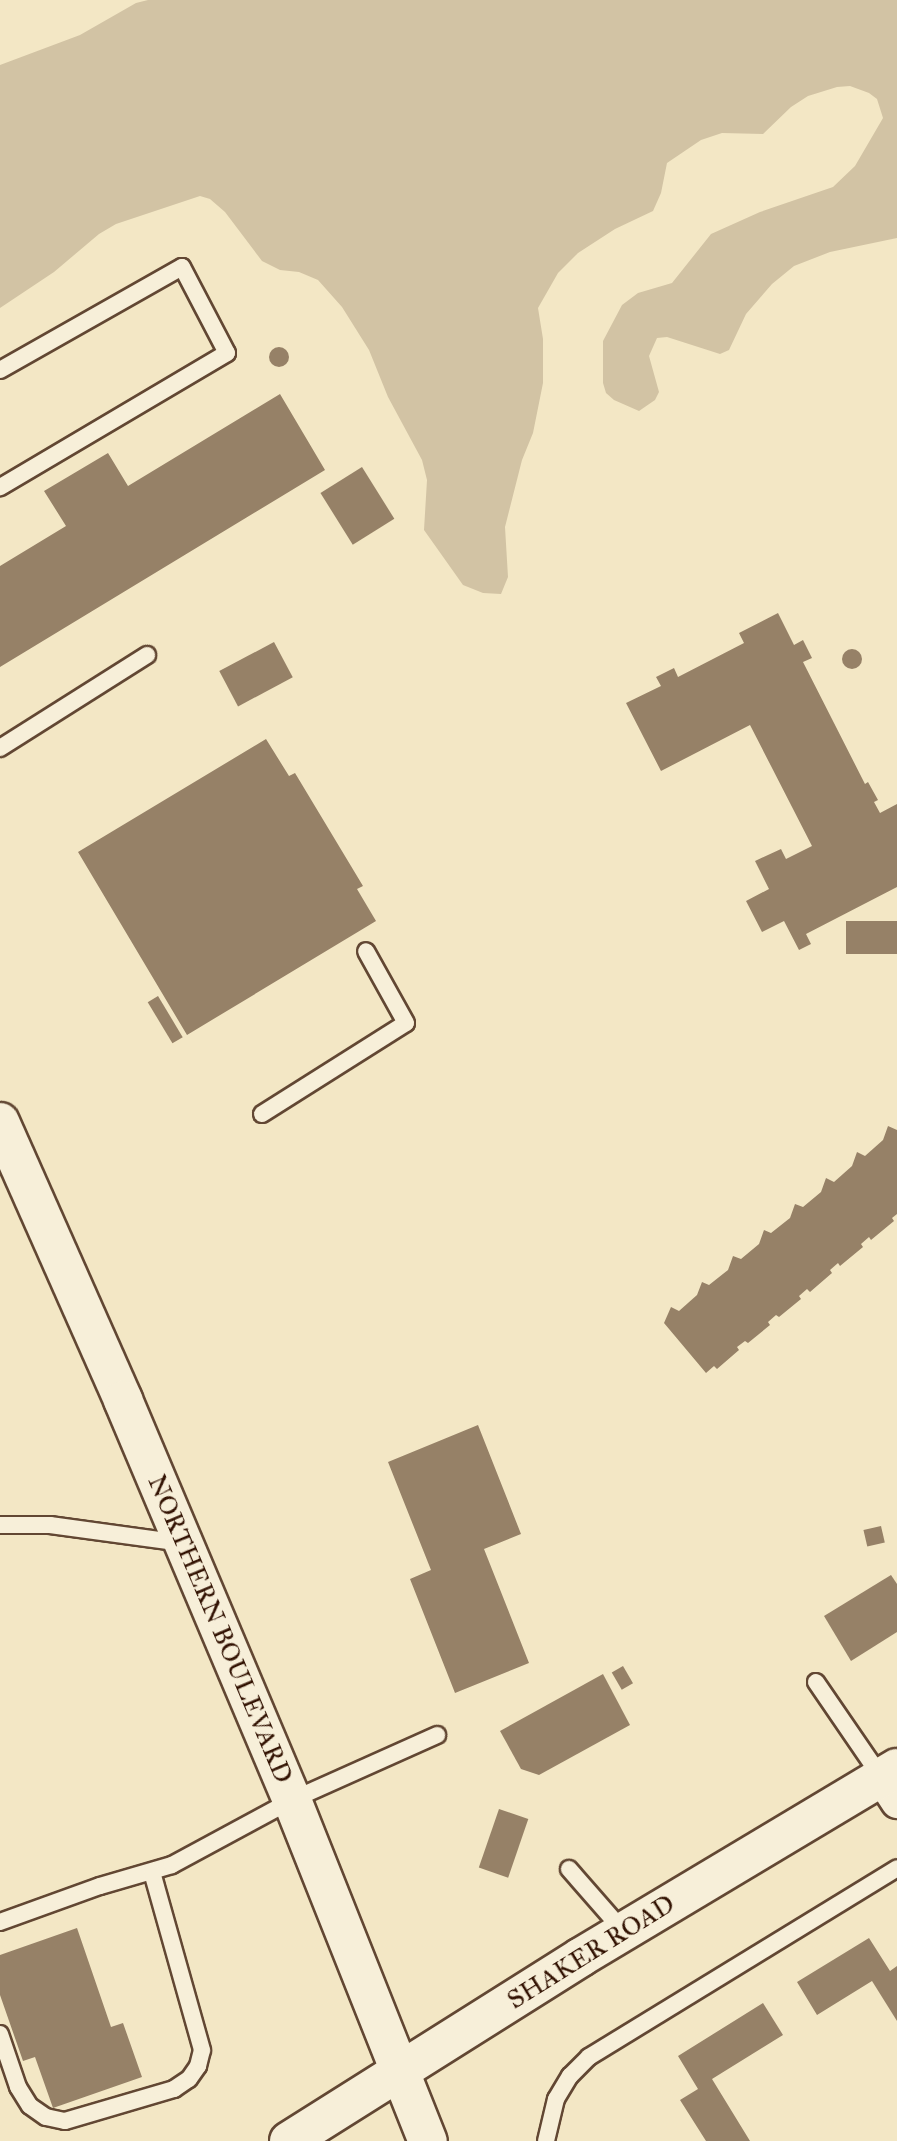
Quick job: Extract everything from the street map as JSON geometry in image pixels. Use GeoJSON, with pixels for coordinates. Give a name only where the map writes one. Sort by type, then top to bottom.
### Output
{"type":"FeatureCollection","features":[{"type":"Feature","properties":{"kind":"main road","name":"NORTHERN BOULEVARD"},"geometry":{"type":"LineString","coordinates":[[0,1122],[292,1800],[428,2141]]}},
{"type":"Feature","properties":{"kind":"main road","name":"SHAKER ROAD"},"geometry":{"type":"LineString","coordinates":[[289,2141],[624,1931],[892,1782]]}},
{"type":"Feature","properties":{"kind":"lane"},"geometry":{"type":"LineString","coordinates":[[0,370],[182,267],[227,353],[0,487]]}},
{"type":"Feature","properties":{"kind":"lane"},"geometry":{"type":"LineString","coordinates":[[0,748],[147,655]]}},
{"type":"Feature","properties":{"kind":"lane"},"geometry":{"type":"LineString","coordinates":[[262,1114],[407,1023],[366,951]]}},
{"type":"Feature","properties":{"kind":"lane"},"geometry":{"type":"LineString","coordinates":[[0,1525],[50,1525],[184,1544]]}},
{"type":"Feature","properties":{"kind":"lane"},"geometry":{"type":"LineString","coordinates":[[816,1682],[892,1782]]}},
{"type":"Feature","properties":{"kind":"lane"},"geometry":{"type":"LineString","coordinates":[[0,1922],[100,1886],[172,1865],[292,1800],[437,1735]]}},
{"type":"Feature","properties":{"kind":"lane"},"geometry":{"type":"LineString","coordinates":[[546,2141],[556,2099],[570,2076],[589,2057],[897,1868]]}},
{"type":"Feature","properties":{"kind":"lane"},"geometry":{"type":"LineString","coordinates":[[569,1869],[624,1931]]}},
{"type":"Feature","properties":{"kind":"lane"},"geometry":{"type":"LineString","coordinates":[[0,2035],[18,2087],[30,2106],[46,2117],[65,2121],[174,2089],[190,2079],[198,2066],[202,2050],[152,1872]]}},
{"type":"Feature","properties":{"kind":"shaded area"},"geometry":{"type":"Polygon","coordinates":[[[148,0],[897,0],[897,238],[830,252],[794,266],[772,284],[746,314],[729,350],[720,354],[667,337],[657,338],[649,356],[659,392],[655,400],[639,411],[614,400],[606,393],[603,383],[603,341],[622,305],[638,293],[672,283],[711,234],[760,212],[833,187],[855,166],[883,118],[877,99],[869,93],[850,86],[837,87],[808,96],[791,107],[763,134],[722,133],[701,140],[667,163],[661,193],[653,211],[615,229],[578,253],[558,273],[538,308],[543,339],[543,383],[533,433],[522,460],[505,527],[508,577],[501,594],[483,593],[463,585],[424,530],[427,480],[422,460],[388,397],[369,350],[342,307],[318,280],[299,272],[280,270],[262,261],[225,212],[210,199],[200,196],[116,224],[99,234],[54,272],[0,308],[0,65],[80,35],[136,3],[148,0]]]}},
{"type":"Feature","properties":{"kind":"building"},"geometry":{"type":"Polygon","coordinates":[[[279,347],[286,350],[289,357],[286,364],[279,367],[272,364],[269,357],[272,350],[279,347]]]}},
{"type":"Feature","properties":{"kind":"building"},"geometry":{"type":"Polygon","coordinates":[[[280,394],[325,470],[0,667],[0,566],[66,526],[44,491],[108,453],[128,486],[280,394]]]}},
{"type":"Feature","properties":{"kind":"building"},"geometry":{"type":"Polygon","coordinates":[[[362,467],[394,519],[353,545],[320,493],[362,467]]]}},
{"type":"Feature","properties":{"kind":"building"},"geometry":{"type":"Polygon","coordinates":[[[778,613],[794,645],[803,640],[812,658],[803,662],[865,784],[868,782],[878,800],[874,802],[880,813],[897,804],[897,887],[806,934],[811,944],[799,950],[784,921],[762,932],[746,901],[769,889],[755,861],[781,849],[786,859],[812,846],[750,725],[661,771],[626,703],[661,686],[656,677],[674,668],[678,677],[744,643],[739,633],[778,613]]]}},
{"type":"Feature","properties":{"kind":"building"},"geometry":{"type":"Polygon","coordinates":[[[274,642],[293,677],[238,706],[219,671],[274,642]]]}},
{"type":"Feature","properties":{"kind":"building"},"geometry":{"type":"Polygon","coordinates":[[[852,649],[859,652],[862,659],[859,666],[852,669],[845,666],[842,659],[845,652],[852,649]]]}},
{"type":"Feature","properties":{"kind":"building"},"geometry":{"type":"Polygon","coordinates":[[[266,739],[289,776],[295,773],[363,886],[357,889],[376,921],[187,1035],[78,852],[266,739]]]}},
{"type":"Feature","properties":{"kind":"building"},"geometry":{"type":"Polygon","coordinates":[[[846,921],[897,921],[897,954],[846,954],[846,921]]]}},
{"type":"Feature","properties":{"kind":"building"},"geometry":{"type":"Polygon","coordinates":[[[158,996],[183,1037],[172,1043],[148,1002],[158,996]]]}},
{"type":"Feature","properties":{"kind":"building"},"geometry":{"type":"Polygon","coordinates":[[[888,1126],[897,1130],[897,1214],[892,1218],[894,1221],[871,1240],[869,1237],[861,1244],[863,1247],[840,1266],[838,1263],[830,1270],[832,1273],[810,1292],[807,1289],[799,1296],[801,1299],[779,1317],[776,1315],[768,1322],[770,1325],[748,1343],[745,1341],[737,1347],[739,1350],[717,1369],[714,1366],[706,1373],[664,1323],[671,1307],[679,1311],[697,1295],[702,1282],[709,1285],[728,1270],[733,1256],[741,1259],[759,1244],[764,1230],[771,1233],[790,1218],[795,1204],[803,1207],[821,1192],[826,1178],[834,1182],[852,1166],[857,1152],[865,1156],[883,1140],[888,1126]]]}},
{"type":"Feature","properties":{"kind":"building"},"geometry":{"type":"Polygon","coordinates":[[[478,1425],[521,1534],[484,1549],[529,1663],[455,1693],[410,1579],[431,1570],[388,1462],[478,1425]]]}},
{"type":"Feature","properties":{"kind":"building"},"geometry":{"type":"Polygon","coordinates":[[[881,1526],[885,1543],[867,1547],[863,1530],[881,1526]]]}},
{"type":"Feature","properties":{"kind":"building"},"geometry":{"type":"Polygon","coordinates":[[[891,1575],[897,1584],[897,1632],[851,1661],[824,1616],[891,1575]]]}},
{"type":"Feature","properties":{"kind":"building"},"geometry":{"type":"Polygon","coordinates":[[[623,1666],[633,1683],[622,1690],[612,1672],[623,1666]]]}},
{"type":"Feature","properties":{"kind":"building"},"geometry":{"type":"Polygon","coordinates":[[[603,1674],[630,1725],[539,1775],[521,1769],[500,1731],[603,1674]]]}},
{"type":"Feature","properties":{"kind":"building"},"geometry":{"type":"Polygon","coordinates":[[[499,1809],[528,1819],[508,1878],[479,1868],[499,1809]]]}},
{"type":"Feature","properties":{"kind":"building"},"geometry":{"type":"Polygon","coordinates":[[[77,1928],[111,2027],[123,2023],[142,2077],[53,2108],[35,2057],[23,2061],[0,1995],[0,1955],[77,1928]]]}},
{"type":"Feature","properties":{"kind":"building"},"geometry":{"type":"Polygon","coordinates":[[[869,1938],[890,1971],[897,1966],[897,2021],[872,1981],[817,2015],[797,1982],[869,1938]]]}},
{"type":"Feature","properties":{"kind":"building"},"geometry":{"type":"Polygon","coordinates":[[[763,2003],[783,2035],[712,2079],[750,2141],[706,2141],[680,2100],[698,2089],[678,2056],[763,2003]]]}}]}
